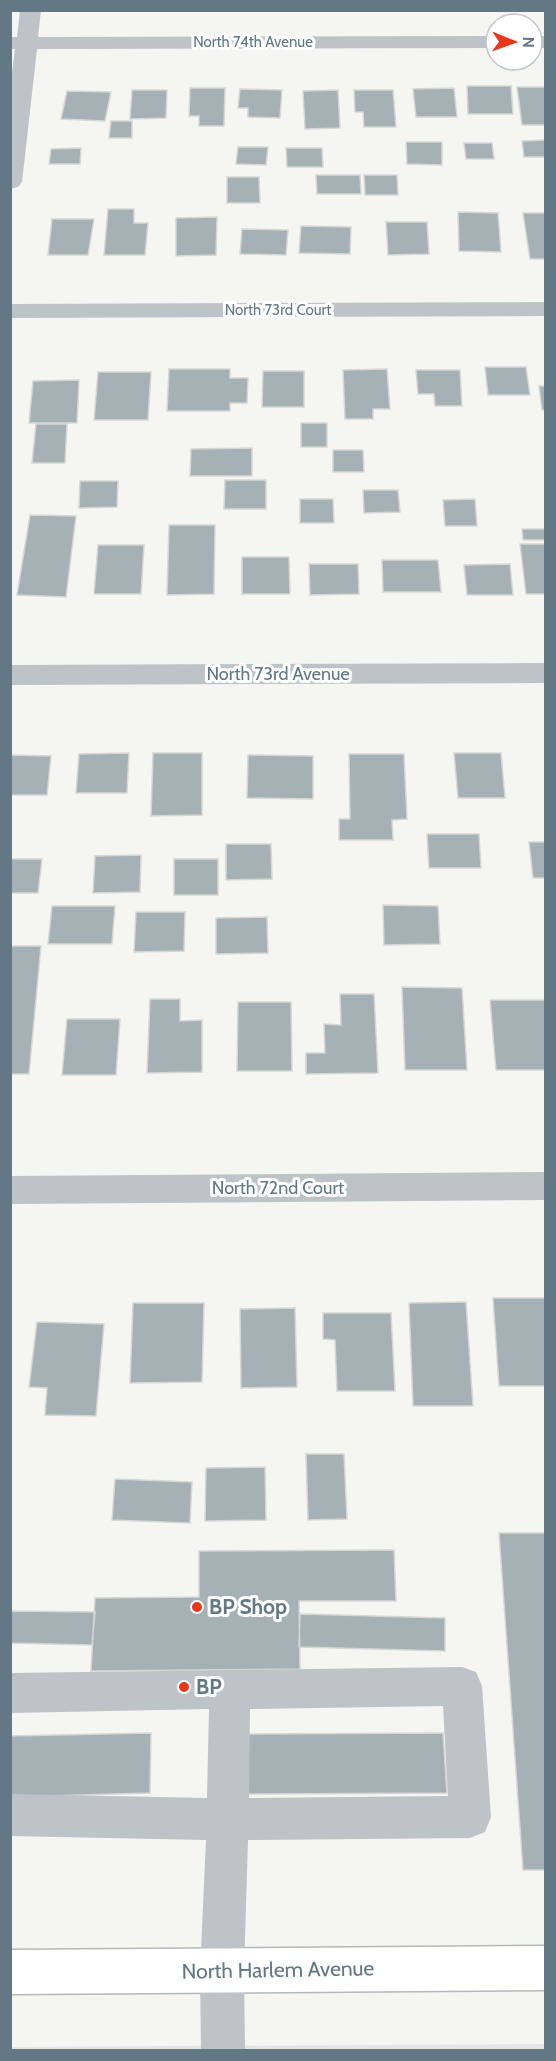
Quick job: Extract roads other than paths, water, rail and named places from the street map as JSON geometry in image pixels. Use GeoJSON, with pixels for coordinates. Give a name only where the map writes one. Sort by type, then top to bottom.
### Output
{"type":"FeatureCollection","features":[{"type":"Feature","properties":{"kind":"main road","name":"North Harlem Avenue"},"geometry":{"type":"LineString","coordinates":[[10,1972],[546,1968]]}},
{"type":"Feature","properties":{"kind":"street"},"geometry":{"type":"LineString","coordinates":[[10,182],[19,43],[31,10]]}},
{"type":"Feature","properties":{"kind":"street","name":"North 74th Avenue"},"geometry":{"type":"LineString","coordinates":[[19,43],[484,42]]}},
{"type":"Feature","properties":{"kind":"street","name":"North 73rd Court"},"geometry":{"type":"LineString","coordinates":[[10,311],[546,309]]}},
{"type":"Feature","properties":{"kind":"street","name":"North 73rd Avenue"},"geometry":{"type":"LineString","coordinates":[[10,675],[546,673]]}},
{"type":"Feature","properties":{"kind":"street","name":"North 72nd Court"},"geometry":{"type":"LineString","coordinates":[[10,1190],[546,1186]]}},
{"type":"Feature","properties":{"kind":"street"},"geometry":{"type":"LineString","coordinates":[[10,1693],[462,1686],[470,1817],[228,1819],[10,1815]]}},
{"type":"Feature","properties":{"kind":"street"},"geometry":{"type":"LineString","coordinates":[[223,2050],[222,1971],[230,1690]]}},
{"type":"Feature","properties":{"kind":"place","name":"BP Shop"},"geometry":{"type":"Point","coordinates":[197,1607]}},
{"type":"Feature","properties":{"kind":"place","name":"BP"},"geometry":{"type":"Point","coordinates":[184,1687]}}]}
